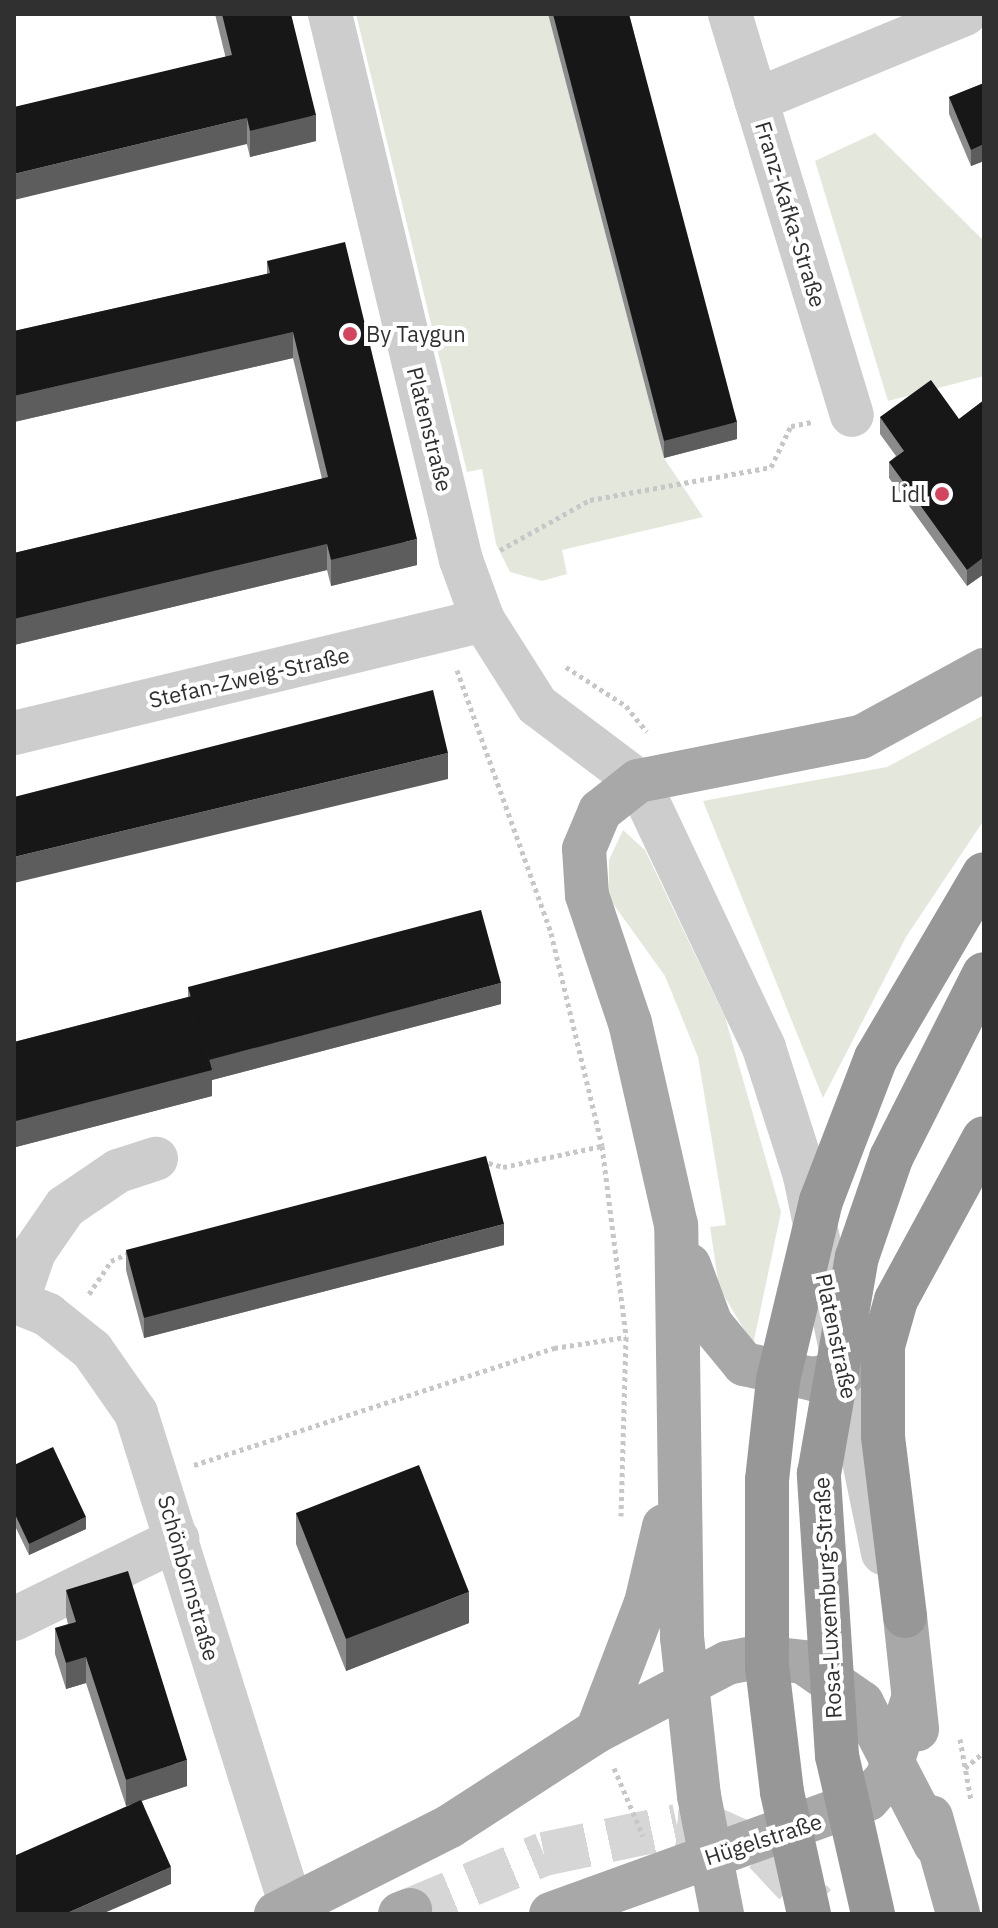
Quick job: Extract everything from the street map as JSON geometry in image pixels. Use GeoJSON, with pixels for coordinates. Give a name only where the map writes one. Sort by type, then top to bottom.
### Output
{"type":"FeatureCollection","features":[{"type":"Feature","properties":{"kind":"highway"},"geometry":{"type":"LineString","coordinates":[[809,1914],[782,1792],[767,1667],[766,1495],[778,1380],[817,1214],[871,1071],[984,874]]}},
{"type":"Feature","properties":{"kind":"highway","name":"Rosa-Luxemburg-Straße"},"geometry":{"type":"LineString","coordinates":[[873,1914],[837,1756],[819,1474],[857,1257],[891,1158],[984,974]]}},
{"type":"Feature","properties":{"kind":"highway"},"geometry":{"type":"LineString","coordinates":[[905,1616],[883,1436],[883,1346],[896,1300],[984,1138]]}},
{"type":"Feature","properties":{"kind":"highway"},"geometry":{"type":"LineString","coordinates":[[845,1372],[883,1346]]}},
{"type":"Feature","properties":{"kind":"main road"},"geometry":{"type":"LineString","coordinates":[[845,1372],[813,1379],[779,1375],[744,1364],[725,1347],[697,1294],[676,1225],[630,1023],[583,872],[600,811],[646,761],[861,737],[984,670]]}},
{"type":"Feature","properties":{"kind":"main road"},"geometry":{"type":"LineString","coordinates":[[676,1225],[685,1685],[709,1856],[722,1914]]}},
{"type":"Feature","properties":{"kind":"main road"},"geometry":{"type":"LineString","coordinates":[[602,1742],[646,1603],[679,1465]]}},
{"type":"Feature","properties":{"kind":"main road","name":"Platenstraße"},"geometry":{"type":"LineString","coordinates":[[905,1616],[913,1699],[935,1844],[958,1914]]}},
{"type":"Feature","properties":{"kind":"main road"},"geometry":{"type":"LineString","coordinates":[[283,1910],[450,1826],[602,1742],[685,1685],[758,1657],[803,1662],[862,1703],[895,1759],[935,1844]]}},
{"type":"Feature","properties":{"kind":"main road","name":"Hügelstraße"},"geometry":{"type":"LineString","coordinates":[[551,1914],[709,1856],[848,1811],[868,1799],[895,1759],[913,1699]]}},
{"type":"Feature","properties":{"kind":"street","name":"Platenstraße"},"geometry":{"type":"LineString","coordinates":[[330,14],[476,557],[483,620],[537,705],[646,761],[764,1048],[805,1176],[870,1503],[905,1616]]}},
{"type":"Feature","properties":{"kind":"street","name":"Franz-Kafka-Straße"},"geometry":{"type":"LineString","coordinates":[[730,14],[852,415]]}},
{"type":"Feature","properties":{"kind":"street"},"geometry":{"type":"LineString","coordinates":[[756,100],[965,14]]}},
{"type":"Feature","properties":{"kind":"street","name":"Stefan-Zweig-Straße"},"geometry":{"type":"LineString","coordinates":[[14,733],[483,620]]}},
{"type":"Feature","properties":{"kind":"street"},"geometry":{"type":"LineString","coordinates":[[19,1294],[34,1252],[65,1207],[118,1171],[159,1170]]}},
{"type":"Feature","properties":{"kind":"street","name":"Schönbornstraße"},"geometry":{"type":"LineString","coordinates":[[19,1294],[67,1329],[116,1379],[159,1477],[283,1910]]}},
{"type":"Feature","properties":{"kind":"street"},"geometry":{"type":"LineString","coordinates":[[14,1619],[177,1539]]}},
{"type":"Feature","properties":{"kind":"path"},"geometry":{"type":"LineString","coordinates":[[476,557],[590,500],[771,467],[791,426],[852,415]]}},
{"type":"Feature","properties":{"kind":"path"},"geometry":{"type":"LineString","coordinates":[[553,655],[626,706],[646,761]]}},
{"type":"Feature","properties":{"kind":"path"},"geometry":{"type":"LineString","coordinates":[[454,659],[551,933],[602,1146],[626,1337],[619,1531]]}},
{"type":"Feature","properties":{"kind":"path"},"geometry":{"type":"LineString","coordinates":[[475,1163],[490,1159],[503,1167],[602,1146]]}},
{"type":"Feature","properties":{"kind":"path"},"geometry":{"type":"LineString","coordinates":[[67,1329],[111,1261],[140,1251]]}},
{"type":"Feature","properties":{"kind":"path"},"geometry":{"type":"LineString","coordinates":[[159,1477],[368,1403],[554,1348],[626,1337]]}},
{"type":"Feature","properties":{"kind":"path"},"geometry":{"type":"LineString","coordinates":[[602,1742],[651,1852]]}},
{"type":"Feature","properties":{"kind":"path"},"geometry":{"type":"LineString","coordinates":[[965,1768],[984,1752]]}},
{"type":"Feature","properties":{"kind":"shaded area"},"geometry":{"type":"Polygon","coordinates":[[[356,14],[548,14],[664,458],[703,517],[562,550],[567,574],[542,581],[510,572],[496,544],[482,469],[467,472],[356,14]]]}},
{"type":"Feature","properties":{"kind":"shaded area"},"geometry":{"type":"Polygon","coordinates":[[[875,133],[984,241],[984,376],[888,401],[815,161],[875,133]]]}},
{"type":"Feature","properties":{"kind":"shaded area"},"geometry":{"type":"Polygon","coordinates":[[[984,715],[984,820],[906,937],[823,1098],[703,801],[887,767],[984,715]]]}},
{"type":"Feature","properties":{"kind":"shaded area"},"geometry":{"type":"Polygon","coordinates":[[[623,830],[645,850],[725,1017],[781,1212],[753,1345],[719,1287],[710,1227],[726,1225],[698,1057],[665,976],[609,898],[609,860],[623,830]]]}},
{"type":"Feature","properties":{"kind":"building"},"geometry":{"type":"Polygon","coordinates":[[[222,14],[291,14],[316,115],[250,131],[247,118],[14,174],[14,107],[232,55],[222,14]]]}},
{"type":"Feature","properties":{"kind":"building"},"geometry":{"type":"Polygon","coordinates":[[[553,14],[629,14],[737,422],[664,441],[553,14]]]}},
{"type":"Feature","properties":{"kind":"building"},"geometry":{"type":"Polygon","coordinates":[[[984,83],[984,144],[971,150],[949,97],[984,83]]]}},
{"type":"Feature","properties":{"kind":"building"},"geometry":{"type":"Polygon","coordinates":[[[345,242],[417,539],[331,560],[327,544],[14,619],[14,553],[328,477],[293,332],[14,396],[14,331],[270,273],[267,261],[345,242]]]}},
{"type":"Feature","properties":{"kind":"building","name":"Lidl"},"geometry":{"type":"Polygon","coordinates":[[[931,380],[959,419],[984,400],[984,557],[967,570],[889,462],[904,451],[880,417],[931,380]]]}},
{"type":"Feature","properties":{"kind":"building"},"geometry":{"type":"Polygon","coordinates":[[[433,690],[448,753],[14,857],[14,797],[433,690]]]}},
{"type":"Feature","properties":{"kind":"building"},"geometry":{"type":"Polygon","coordinates":[[[481,910],[501,983],[209,1060],[188,987],[481,910]]]}},
{"type":"Feature","properties":{"kind":"building"},"geometry":{"type":"Polygon","coordinates":[[[192,996],[212,1070],[16,1121],[14,1042],[192,996]]]}},
{"type":"Feature","properties":{"kind":"building"},"geometry":{"type":"Polygon","coordinates":[[[486,1156],[504,1224],[144,1318],[126,1250],[486,1156]]]}},
{"type":"Feature","properties":{"kind":"building"},"geometry":{"type":"Polygon","coordinates":[[[53,1447],[86,1517],[29,1544],[14,1512],[14,1465],[53,1447]]]}},
{"type":"Feature","properties":{"kind":"building"},"geometry":{"type":"Polygon","coordinates":[[[419,1465],[469,1592],[346,1639],[296,1513],[419,1465]]]}},
{"type":"Feature","properties":{"kind":"building"},"geometry":{"type":"Polygon","coordinates":[[[128,1571],[187,1760],[126,1780],[86,1657],[66,1663],[55,1628],[76,1622],[66,1590],[128,1571]]]}},
{"type":"Feature","properties":{"kind":"building"},"geometry":{"type":"Polygon","coordinates":[[[141,1800],[171,1867],[65,1914],[14,1914],[14,1856],[141,1800]]]}},
{"type":"Feature","properties":{"kind":"tunnel"},"geometry":{"type":"LineString","coordinates":[[410,1910],[544,1854],[677,1826],[714,1829],[765,1852],[815,1905]]}},
{"type":"Feature","properties":{"kind":"place","name":"By Taygun"},"geometry":{"type":"Point","coordinates":[350,334]}},
{"type":"Feature","properties":{"kind":"place","name":"Lidl"},"geometry":{"type":"Point","coordinates":[942,494]}}]}
